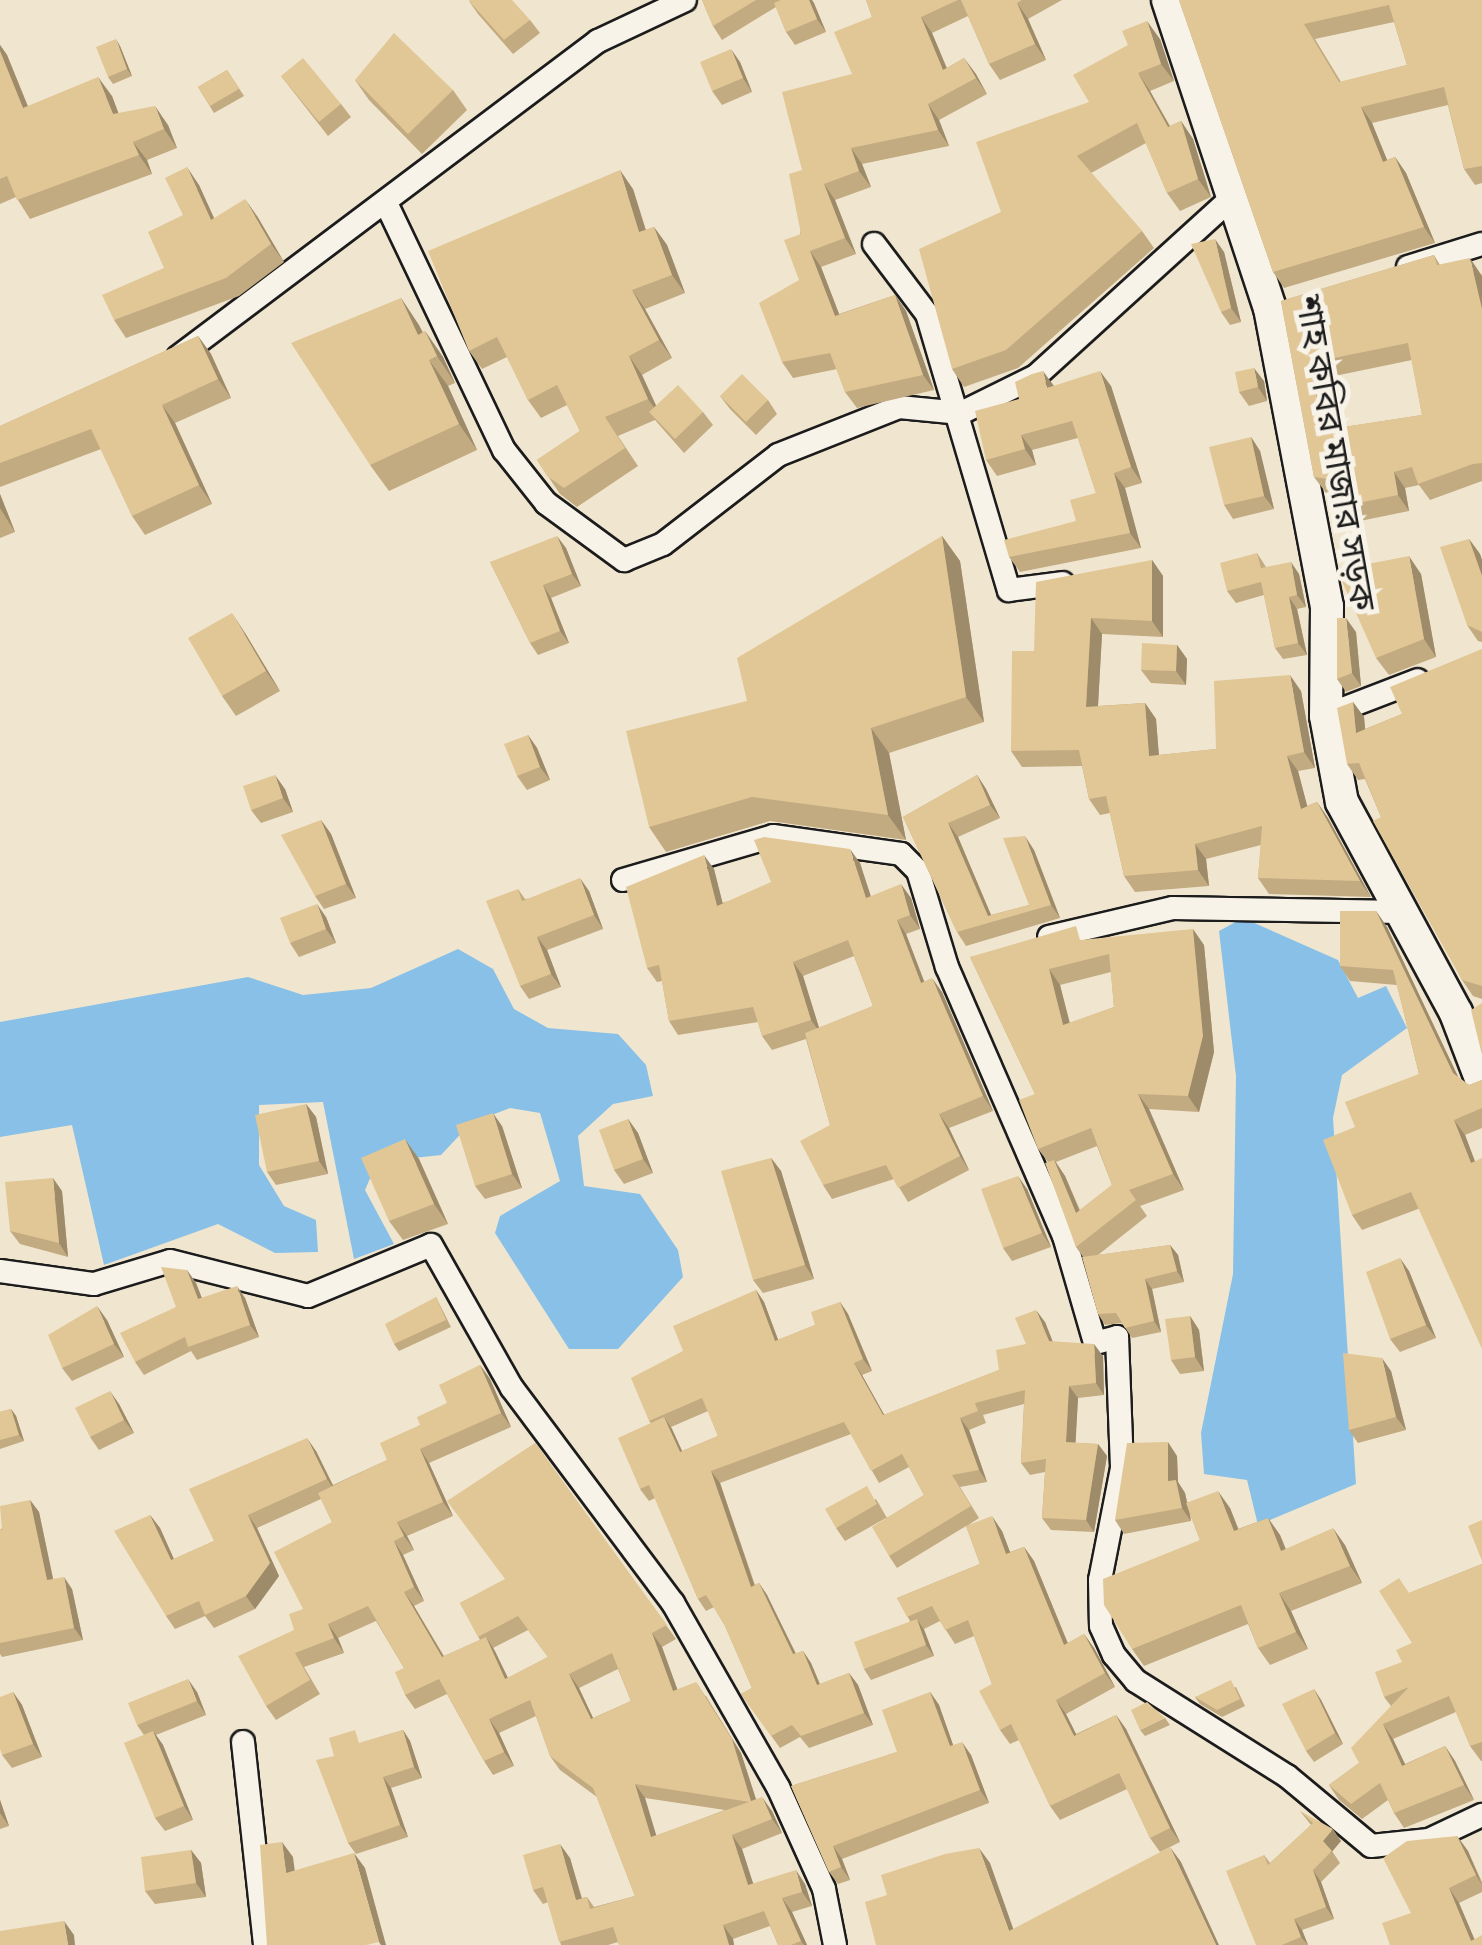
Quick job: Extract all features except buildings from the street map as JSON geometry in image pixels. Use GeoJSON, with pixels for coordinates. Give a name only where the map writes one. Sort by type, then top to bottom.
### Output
{"type":"FeatureCollection","features":[{"type":"Feature","properties":{"kind":"street"},"geometry":{"type":"LineString","coordinates":[[160,366],[386,203],[598,41],[685,0]]}},
{"type":"Feature","properties":{"kind":"street","name":"শাহ কবির মাজার সড়ক"},"geometry":{"type":"LineString","coordinates":[[1168,0],[1279,305],[1327,606],[1326,716],[1342,802],[1401,912],[1469,1011],[1482,1081]]}},
{"type":"Feature","properties":{"kind":"street"},"geometry":{"type":"LineString","coordinates":[[386,203],[504,450],[546,503],[624,560],[663,544],[723,492],[796,448],[900,407],[961,413],[1036,376],[1236,195]]}},
{"type":"Feature","properties":{"kind":"street"},"geometry":{"type":"LineString","coordinates":[[874,244],[926,314],[961,413],[1010,590],[1092,576]]}},
{"type":"Feature","properties":{"kind":"street"},"geometry":{"type":"LineString","coordinates":[[1376,276],[1482,244]]}},
{"type":"Feature","properties":{"kind":"street"},"geometry":{"type":"LineString","coordinates":[[1326,716],[1447,668]]}},
{"type":"Feature","properties":{"kind":"street"},"geometry":{"type":"LineString","coordinates":[[623,880],[773,836],[901,854],[918,871],[1064,1236],[1095,1343],[1118,1337],[1122,1468],[1100,1580],[1101,1626],[1114,1654],[1136,1681],[1287,1776],[1371,1846],[1430,1840],[1482,1815]]}},
{"type":"Feature","properties":{"kind":"street"},"geometry":{"type":"LineString","coordinates":[[1029,945],[1173,908],[1401,912]]}},
{"type":"Feature","properties":{"kind":"street"},"geometry":{"type":"LineString","coordinates":[[0,1271],[94,1284],[170,1261],[308,1296],[431,1245],[512,1388],[672,1603],[778,1787],[824,1889],[835,1945]]}},
{"type":"Feature","properties":{"kind":"street"},"geometry":{"type":"LineString","coordinates":[[243,1742],[264,1945]]}},
{"type":"Feature","properties":{"kind":"water"},"geometry":{"type":"Polygon","coordinates":[[[1243,918],[1338,960],[1358,998],[1386,986],[1407,1028],[1342,1075],[1333,1118],[1356,1484],[1258,1525],[1247,1480],[1204,1474],[1201,1433],[1233,1274],[1236,1076],[1219,931],[1243,918]]]}},
{"type":"Feature","properties":{"kind":"water"},"geometry":{"type":"Polygon","coordinates":[[[458,949],[493,969],[514,1009],[548,1028],[618,1034],[646,1065],[653,1096],[613,1104],[578,1136],[584,1186],[640,1194],[678,1250],[683,1277],[618,1349],[569,1349],[495,1233],[500,1216],[560,1181],[540,1113],[510,1108],[471,1123],[441,1155],[377,1162],[365,1190],[394,1244],[354,1259],[323,1102],[259,1105],[259,1165],[284,1206],[316,1220],[318,1252],[275,1253],[218,1224],[104,1265],[72,1125],[0,1137],[0,1022],[248,977],[303,995],[371,988],[458,949]]]}}]}
